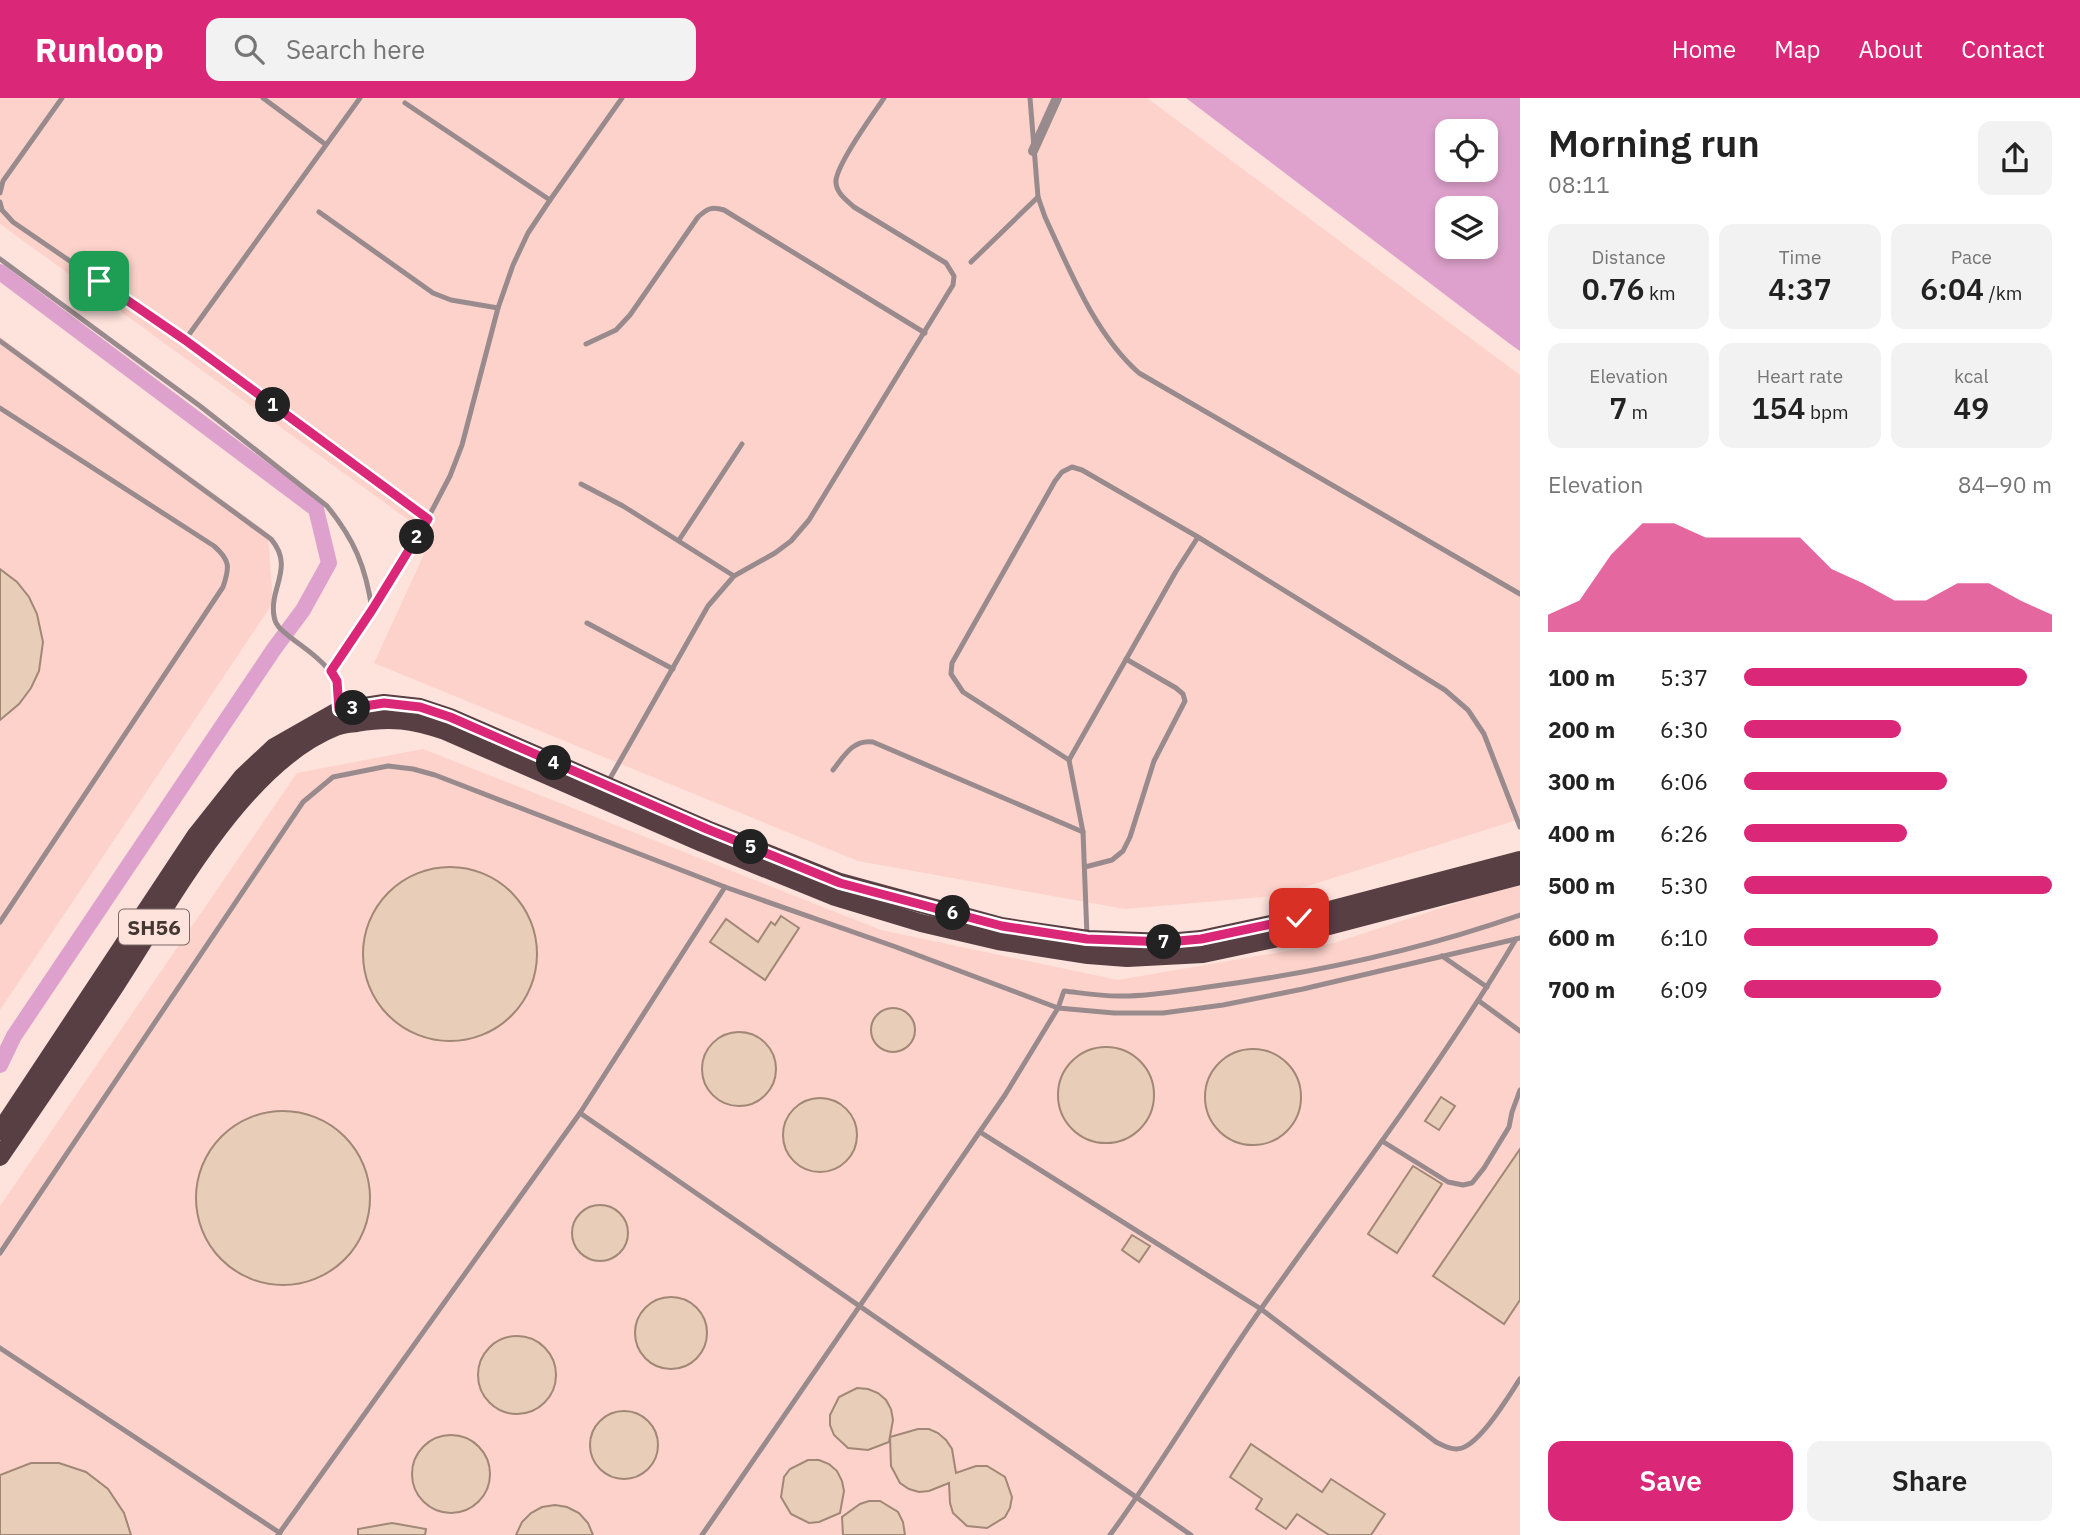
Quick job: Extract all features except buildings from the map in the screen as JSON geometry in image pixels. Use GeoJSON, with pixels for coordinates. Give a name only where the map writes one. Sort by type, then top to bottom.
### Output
{"type":"FeatureCollection","features":[{"type":"Feature","properties":{"kind":"main road","name":"SH56"},"geometry":{"type":"LineString","coordinates":[[0,1130],[196,835],[242,777],[274,747],[339,718],[384,703],[420,707],[450,717],[840,883],[1002,926],[1087,939],[1167,942],[1201,939],[1299,918],[1520,860]]}},
{"type":"Feature","properties":{"kind":"main road","name":"SH56"},"geometry":{"type":"LineString","coordinates":[[0,1157],[215,834],[253,787],[283,759],[339,718],[384,718],[417,722],[445,731],[702,843],[835,897],[998,941],[1088,955],[1127,958],[1203,954],[1302,933],[1520,876]]}},
{"type":"Feature","properties":{"kind":"street"},"geometry":{"type":"LineString","coordinates":[[1033,151],[1058,98]]}},
{"type":"Feature","properties":{"kind":"lane"},"geometry":{"type":"LineString","coordinates":[[0,193],[3,181],[62,98]]}},
{"type":"Feature","properties":{"kind":"lane"},"geometry":{"type":"LineString","coordinates":[[263,98],[325,145]]}},
{"type":"Feature","properties":{"kind":"lane"},"geometry":{"type":"LineString","coordinates":[[185,340],[360,98]]}},
{"type":"Feature","properties":{"kind":"lane"},"geometry":{"type":"LineString","coordinates":[[331,671],[428,519],[450,476],[462,445],[498,308],[528,233],[622,98]]}},
{"type":"Feature","properties":{"kind":"lane"},"geometry":{"type":"LineString","coordinates":[[607,785],[708,606],[734,576],[775,553],[791,541],[809,520],[953,285],[954,276],[946,263],[853,207],[837,189],[836,180],[844,163],[884,98]]}},
{"type":"Feature","properties":{"kind":"lane"},"geometry":{"type":"LineString","coordinates":[[1030,98],[1038,197],[1057,243],[1105,336],[1120,356],[1139,373],[1520,594]]}},
{"type":"Feature","properties":{"kind":"lane"},"geometry":{"type":"LineString","coordinates":[[405,103],[550,200]]}},
{"type":"Feature","properties":{"kind":"lane"},"geometry":{"type":"LineString","coordinates":[[971,262],[1038,197]]}},
{"type":"Feature","properties":{"kind":"lane"},"geometry":{"type":"LineString","coordinates":[[0,202],[2,210],[13,222],[185,340],[428,519]]}},
{"type":"Feature","properties":{"kind":"lane"},"geometry":{"type":"LineString","coordinates":[[586,344],[615,330],[629,315],[698,217],[707,209],[715,207],[925,333]]}},
{"type":"Feature","properties":{"kind":"lane"},"geometry":{"type":"LineString","coordinates":[[318,212],[433,293],[451,300],[498,308]]}},
{"type":"Feature","properties":{"kind":"lane"},"geometry":{"type":"LineString","coordinates":[[0,259],[200,406],[327,506],[342,524],[357,551],[367,578],[372,610]]}},
{"type":"Feature","properties":{"kind":"lane"},"geometry":{"type":"LineString","coordinates":[[0,341],[271,539],[279,548],[282,561],[273,615],[278,627],[331,671],[337,681],[339,718]]}},
{"type":"Feature","properties":{"kind":"lane"},"geometry":{"type":"LineString","coordinates":[[0,408],[214,546],[225,556],[228,572],[223,587],[0,922]]}},
{"type":"Feature","properties":{"kind":"lane"},"geometry":{"type":"LineString","coordinates":[[679,540],[742,444]]}},
{"type":"Feature","properties":{"kind":"lane"},"geometry":{"type":"LineString","coordinates":[[1069,760],[963,692],[951,674],[952,663],[1055,481],[1062,472],[1072,467],[1082,470],[1198,537],[1445,690],[1468,710],[1484,734],[1520,827]]}},
{"type":"Feature","properties":{"kind":"lane"},"geometry":{"type":"LineString","coordinates":[[581,484],[679,540],[734,576]]}},
{"type":"Feature","properties":{"kind":"lane"},"geometry":{"type":"LineString","coordinates":[[1087,939],[1083,832],[1069,760],[1198,537]]}},
{"type":"Feature","properties":{"kind":"lane"},"geometry":{"type":"LineString","coordinates":[[587,623],[673,669]]}},
{"type":"Feature","properties":{"kind":"lane"},"geometry":{"type":"LineString","coordinates":[[1084,867],[1112,860],[1123,851],[1154,761],[1185,701],[1183,694],[1176,688],[1126,659]]}},
{"type":"Feature","properties":{"kind":"lane"},"geometry":{"type":"LineString","coordinates":[[833,770],[859,742],[873,742],[1083,832]]}},
{"type":"Feature","properties":{"kind":"lane"},"geometry":{"type":"LineString","coordinates":[[0,1253],[303,802],[332,777],[388,766],[435,775],[725,887],[897,947],[1058,1008],[1163,1013],[1211,1006],[1303,989],[1518,939]]}},
{"type":"Feature","properties":{"kind":"lane"},"geometry":{"type":"LineString","coordinates":[[0,1348],[279,1534],[580,1113],[725,887]]}},
{"type":"Feature","properties":{"kind":"lane"},"geometry":{"type":"LineString","coordinates":[[704,1534],[980,1132],[1058,1008],[1064,991],[1131,996],[1247,982],[1370,958],[1490,926],[1520,915]]}},
{"type":"Feature","properties":{"kind":"lane"},"geometry":{"type":"LineString","coordinates":[[1110,1535],[1138,1497],[1261,1309],[1382,1141],[1479,1001],[1518,939]]}},
{"type":"Feature","properties":{"kind":"lane"},"geometry":{"type":"LineString","coordinates":[[1442,956],[1487,987]]}},
{"type":"Feature","properties":{"kind":"lane"},"geometry":{"type":"LineString","coordinates":[[1479,1001],[1520,1031]]}},
{"type":"Feature","properties":{"kind":"lane"},"geometry":{"type":"LineString","coordinates":[[1382,1141],[1448,1182],[1463,1185],[1472,1183],[1509,1127],[1511,1112],[1520,1090]]}},
{"type":"Feature","properties":{"kind":"lane"},"geometry":{"type":"LineString","coordinates":[[580,1113],[1191,1535]]}},
{"type":"Feature","properties":{"kind":"lane"},"geometry":{"type":"LineString","coordinates":[[980,1132],[1261,1309],[1436,1442],[1450,1448],[1463,1448],[1477,1438],[1520,1379]]}},
{"type":"Feature","properties":{"kind":"shaded area"},"geometry":{"type":"Polygon","coordinates":[[[0,98],[1147,98],[1520,375],[1520,819],[1276,896],[1125,909],[858,861],[374,663],[432,537],[0,224],[0,98]]]}},
{"type":"Feature","properties":{"kind":"shaded area"},"geometry":{"type":"Polygon","coordinates":[[[1186,98],[1520,98],[1520,351],[1186,98]]]}},
{"type":"Feature","properties":{"kind":"shaded area"},"geometry":{"type":"Polygon","coordinates":[[[0,337],[268,533],[273,603],[0,1010],[0,337]]]}},
{"type":"Feature","properties":{"kind":"shaded area"},"geometry":{"type":"Polygon","coordinates":[[[423,749],[881,930],[1118,980],[1334,943],[1520,882],[1520,1535],[0,1535],[0,1206],[297,773],[423,749]]]}},
{"type":"Feature","properties":{"kind":"waterway"},"geometry":{"type":"LineString","coordinates":[[0,272],[316,509],[329,563],[303,610],[274,649],[14,1036],[0,1065]]}},
{"type":"Feature","properties":{"kind":"route"},"geometry":{"type":"LineString","coordinates":[[99,281],[185,340],[428,519],[331,671],[340,694],[339,710],[384,703],[420,707],[450,717],[707,829],[840,883],[1002,926],[1087,939],[1167,942],[1201,939],[1299,918]]}}]}
